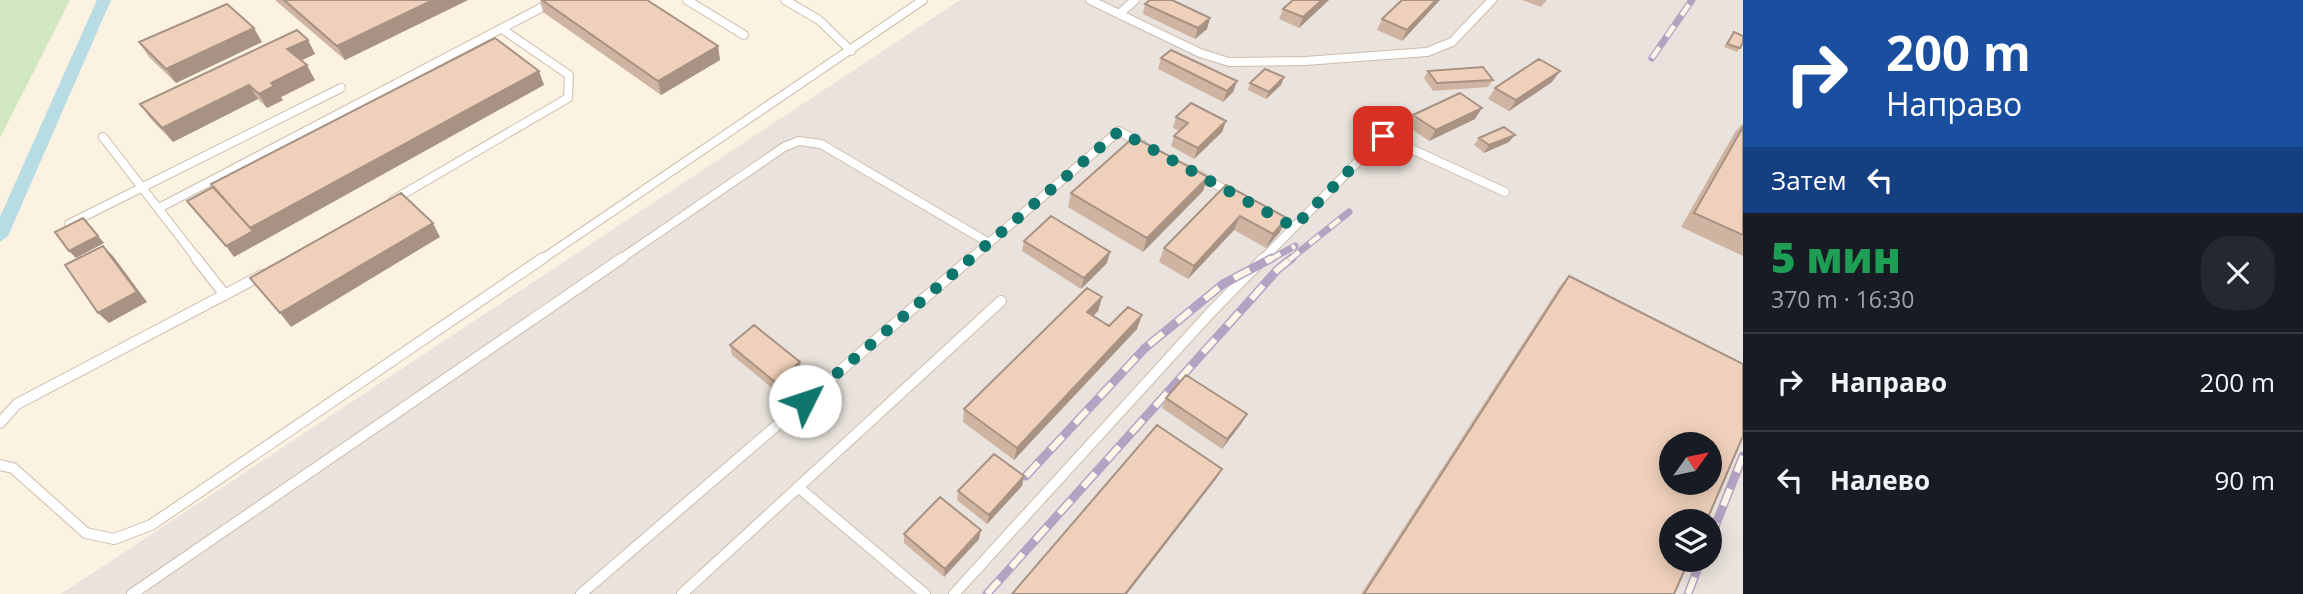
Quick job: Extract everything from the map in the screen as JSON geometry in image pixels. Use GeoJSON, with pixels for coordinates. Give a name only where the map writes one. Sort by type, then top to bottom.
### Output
{"type":"FeatureCollection","features":[{"type":"Feature","properties":{"kind":"lane"},"geometry":{"type":"LineString","coordinates":[[159,208],[556,0]]}},
{"type":"Feature","properties":{"kind":"lane"},"geometry":{"type":"LineString","coordinates":[[687,0],[744,35]]}},
{"type":"Feature","properties":{"kind":"lane"},"geometry":{"type":"LineString","coordinates":[[785,0],[819,20],[851,51]]}},
{"type":"Feature","properties":{"kind":"lane"},"geometry":{"type":"LineString","coordinates":[[1090,0],[1200,53],[1229,62],[1305,61],[1427,52],[1452,42],[1492,0]]}},
{"type":"Feature","properties":{"kind":"lane"},"geometry":{"type":"LineString","coordinates":[[1119,14],[1135,0]]}},
{"type":"Feature","properties":{"kind":"lane"},"geometry":{"type":"LineString","coordinates":[[0,465],[13,468],[86,533],[114,539],[151,525],[851,51],[916,2]]}},
{"type":"Feature","properties":{"kind":"lane"},"geometry":{"type":"LineString","coordinates":[[388,202],[568,98],[569,75],[502,29]]}},
{"type":"Feature","properties":{"kind":"lane"},"geometry":{"type":"LineString","coordinates":[[69,224],[341,88]]}},
{"type":"Feature","properties":{"kind":"lane"},"geometry":{"type":"LineString","coordinates":[[580,594],[1119,131],[1154,150]]}},
{"type":"Feature","properties":{"kind":"lane"},"geometry":{"type":"LineString","coordinates":[[954,594],[1211,312],[1383,136],[1505,192]]}},
{"type":"Feature","properties":{"kind":"lane"},"geometry":{"type":"LineString","coordinates":[[103,137],[225,295]]}},
{"type":"Feature","properties":{"kind":"lane"},"geometry":{"type":"LineString","coordinates":[[132,594],[762,163],[799,141],[821,144],[989,243]]}},
{"type":"Feature","properties":{"kind":"lane"},"geometry":{"type":"LineString","coordinates":[[1189,169],[1236,195]]}},
{"type":"Feature","properties":{"kind":"lane"},"geometry":{"type":"LineString","coordinates":[[1271,214],[1294,227]]}},
{"type":"Feature","properties":{"kind":"lane"},"geometry":{"type":"LineString","coordinates":[[0,423],[17,404],[268,272]]}},
{"type":"Feature","properties":{"kind":"lane"},"geometry":{"type":"LineString","coordinates":[[682,594],[1001,301]]}},
{"type":"Feature","properties":{"kind":"lane"},"geometry":{"type":"LineString","coordinates":[[798,487],[925,594]]}},
{"type":"Feature","properties":{"kind":"shaded area"},"geometry":{"type":"Polygon","coordinates":[[[960,0],[1743,0],[1743,594],[61,594],[960,0]]]}},
{"type":"Feature","properties":{"kind":"green space"},"geometry":{"type":"Polygon","coordinates":[[[0,0],[70,0],[0,138],[0,0]]]}},
{"type":"Feature","properties":{"kind":"building"},"geometry":{"type":"Polygon","coordinates":[[[284,0],[433,0],[337,46],[284,0]]]}},
{"type":"Feature","properties":{"kind":"building"},"geometry":{"type":"Polygon","coordinates":[[[542,0],[647,0],[718,46],[658,81],[542,0]]]}},
{"type":"Feature","properties":{"kind":"building"},"geometry":{"type":"Polygon","coordinates":[[[1150,0],[1172,0],[1210,18],[1198,28],[1145,4],[1150,0]]]}},
{"type":"Feature","properties":{"kind":"building"},"geometry":{"type":"Polygon","coordinates":[[[1293,0],[1322,0],[1303,17],[1283,9],[1293,0]]]}},
{"type":"Feature","properties":{"kind":"building"},"geometry":{"type":"Polygon","coordinates":[[[1402,0],[1436,0],[1407,30],[1382,19],[1402,0]]]}},
{"type":"Feature","properties":{"kind":"building"},"geometry":{"type":"Polygon","coordinates":[[[227,4],[254,28],[166,69],[139,42],[227,4]]]}},
{"type":"Feature","properties":{"kind":"building"},"geometry":{"type":"Polygon","coordinates":[[[297,30],[308,40],[287,49],[307,65],[271,83],[274,86],[259,94],[249,85],[162,128],[140,104],[297,30]]]}},
{"type":"Feature","properties":{"kind":"building"},"geometry":{"type":"Polygon","coordinates":[[[1734,32],[1743,36],[1740,48],[1727,44],[1734,32]]]}},
{"type":"Feature","properties":{"kind":"building"},"geometry":{"type":"Polygon","coordinates":[[[495,38],[539,71],[250,228],[211,184],[495,38]]]}},
{"type":"Feature","properties":{"kind":"building"},"geometry":{"type":"Polygon","coordinates":[[[1171,50],[1237,81],[1227,91],[1161,58],[1171,50]]]}},
{"type":"Feature","properties":{"kind":"building"},"geometry":{"type":"Polygon","coordinates":[[[1539,59],[1560,71],[1516,100],[1495,88],[1539,59]]]}},
{"type":"Feature","properties":{"kind":"building"},"geometry":{"type":"Polygon","coordinates":[[[1483,67],[1493,80],[1437,83],[1428,71],[1483,67]]]}},
{"type":"Feature","properties":{"kind":"building"},"geometry":{"type":"Polygon","coordinates":[[[1265,69],[1284,77],[1269,92],[1250,83],[1265,69]]]}},
{"type":"Feature","properties":{"kind":"building"},"geometry":{"type":"Polygon","coordinates":[[[1460,93],[1482,108],[1436,130],[1413,115],[1460,93]]]}},
{"type":"Feature","properties":{"kind":"building"},"geometry":{"type":"Polygon","coordinates":[[[1191,103],[1226,121],[1198,148],[1174,136],[1188,123],[1176,117],[1191,103]]]}},
{"type":"Feature","properties":{"kind":"building"},"geometry":{"type":"Polygon","coordinates":[[[1504,127],[1515,135],[1489,145],[1479,138],[1504,127]]]}},
{"type":"Feature","properties":{"kind":"building"},"geometry":{"type":"Polygon","coordinates":[[[1743,127],[1743,235],[1694,213],[1743,127]]]}},
{"type":"Feature","properties":{"kind":"building"},"geometry":{"type":"Polygon","coordinates":[[[1134,137],[1208,177],[1147,238],[1071,193],[1134,137]]]}},
{"type":"Feature","properties":{"kind":"building"},"geometry":{"type":"Polygon","coordinates":[[[1226,185],[1287,218],[1273,234],[1240,216],[1194,266],[1164,248],[1226,185]]]}},
{"type":"Feature","properties":{"kind":"building"},"geometry":{"type":"Polygon","coordinates":[[[213,187],[253,231],[226,246],[187,201],[213,187]]]}},
{"type":"Feature","properties":{"kind":"building"},"geometry":{"type":"Polygon","coordinates":[[[401,193],[433,223],[280,313],[250,278],[401,193]]]}},
{"type":"Feature","properties":{"kind":"building"},"geometry":{"type":"Polygon","coordinates":[[[1051,216],[1110,252],[1084,278],[1024,241],[1051,216]]]}},
{"type":"Feature","properties":{"kind":"building"},"geometry":{"type":"Polygon","coordinates":[[[83,218],[98,236],[69,251],[55,232],[83,218]]]}},
{"type":"Feature","properties":{"kind":"building"},"geometry":{"type":"Polygon","coordinates":[[[103,246],[137,292],[98,313],[65,265],[103,246]]]}},
{"type":"Feature","properties":{"kind":"building"},"geometry":{"type":"Polygon","coordinates":[[[1569,276],[1743,364],[1743,436],[1722,485],[1722,432],[1659,432],[1659,495],[1718,495],[1712,509],[1659,509],[1659,572],[1684,572],[1674,594],[1364,594],[1569,276]]]}},
{"type":"Feature","properties":{"kind":"building"},"geometry":{"type":"Polygon","coordinates":[[[1087,288],[1102,297],[1087,312],[1109,326],[1128,307],[1142,315],[1017,448],[964,409],[1087,288]]]}},
{"type":"Feature","properties":{"kind":"building"},"geometry":{"type":"Polygon","coordinates":[[[754,325],[800,362],[775,382],[730,345],[754,325]]]}},
{"type":"Feature","properties":{"kind":"building"},"geometry":{"type":"Polygon","coordinates":[[[1186,375],[1247,414],[1227,439],[1166,398],[1186,375]]]}},
{"type":"Feature","properties":{"kind":"building"},"geometry":{"type":"Polygon","coordinates":[[[1157,425],[1222,469],[1125,594],[1012,594],[1157,425]]]}},
{"type":"Feature","properties":{"kind":"building"},"geometry":{"type":"Polygon","coordinates":[[[994,454],[1024,476],[989,515],[958,491],[994,454]]]}},
{"type":"Feature","properties":{"kind":"building"},"geometry":{"type":"Polygon","coordinates":[[[940,497],[981,530],[945,569],[904,534],[940,497]]]}},
{"type":"Feature","properties":{"kind":"waterway"},"geometry":{"type":"LineString","coordinates":[[0,236],[104,0]]}},
{"type":"Feature","properties":{"kind":"railway"},"geometry":{"type":"LineString","coordinates":[[1652,58],[1692,0]]}},
{"type":"Feature","properties":{"kind":"railway"},"geometry":{"type":"LineString","coordinates":[[1289,260],[1349,212]]}},
{"type":"Feature","properties":{"kind":"railway"},"geometry":{"type":"LineString","coordinates":[[1269,260],[1295,246]]}},
{"type":"Feature","properties":{"kind":"railway"},"geometry":{"type":"LineString","coordinates":[[1026,476],[1145,348],[1223,284],[1272,258]]}},
{"type":"Feature","properties":{"kind":"railway"},"geometry":{"type":"LineString","coordinates":[[987,594],[1278,269],[1292,258]]}},
{"type":"Feature","properties":{"kind":"railway"},"geometry":{"type":"LineString","coordinates":[[1722,509],[1743,456]]}},
{"type":"Feature","properties":{"kind":"railway"},"geometry":{"type":"LineString","coordinates":[[1688,594],[1696,572]]}},
{"type":"Feature","properties":{"kind":"route"},"geometry":{"type":"LineString","coordinates":[[805,401],[1119,131],[1294,227],[1383,136]]}}]}
